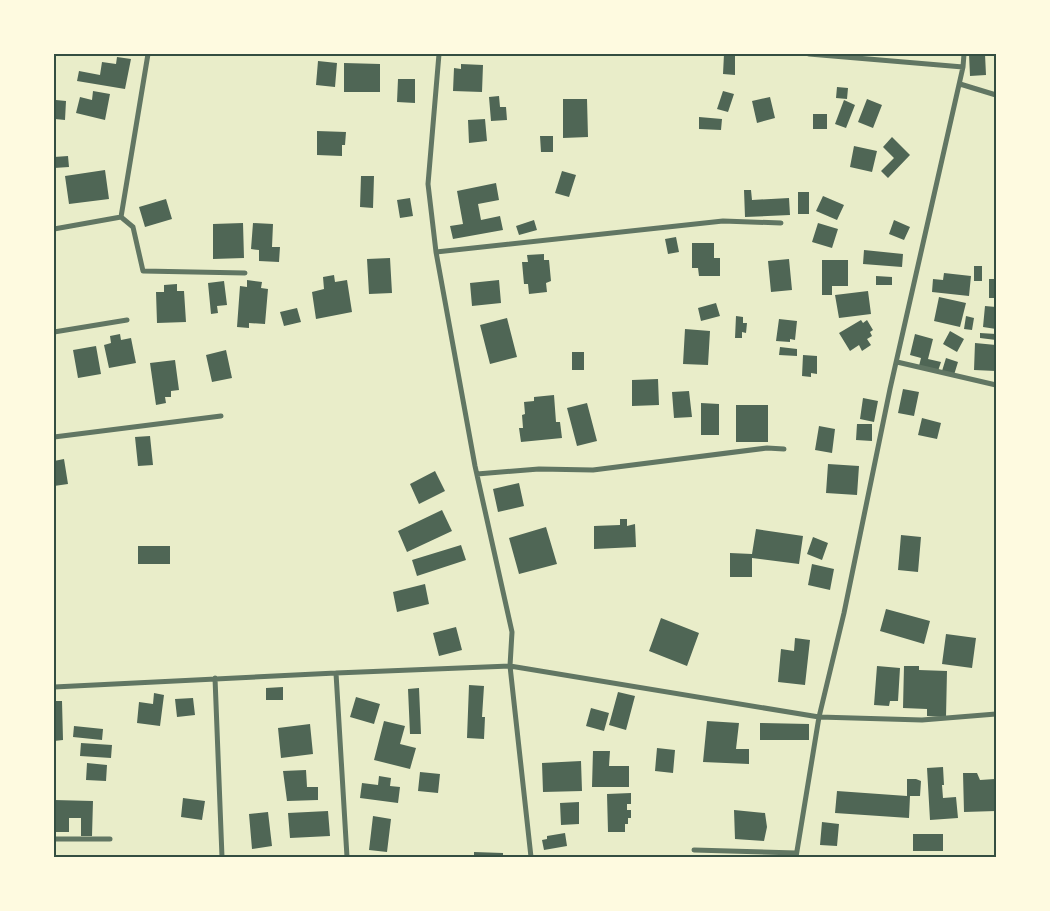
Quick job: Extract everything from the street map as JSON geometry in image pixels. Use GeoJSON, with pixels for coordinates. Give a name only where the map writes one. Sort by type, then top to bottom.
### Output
{"type":"FeatureCollection","features":[{"type":"Feature","properties":{"kind":"street"},"geometry":{"type":"LineString","coordinates":[[121,217],[148,54]]}},
{"type":"Feature","properties":{"kind":"street"},"geometry":{"type":"LineString","coordinates":[[439,54],[428,184],[436,252],[477,474],[512,632],[510,666],[531,857]]}},
{"type":"Feature","properties":{"kind":"street"},"geometry":{"type":"LineString","coordinates":[[809,54],[963,67]]}},
{"type":"Feature","properties":{"kind":"street"},"geometry":{"type":"LineString","coordinates":[[694,850],[796,855],[818,717],[844,613],[897,362],[960,84],[964,54]]}},
{"type":"Feature","properties":{"kind":"street"},"geometry":{"type":"LineString","coordinates":[[960,84],[996,96]]}},
{"type":"Feature","properties":{"kind":"street"},"geometry":{"type":"LineString","coordinates":[[54,229],[121,217]]}},
{"type":"Feature","properties":{"kind":"street"},"geometry":{"type":"LineString","coordinates":[[121,217],[134,228],[143,271],[245,273]]}},
{"type":"Feature","properties":{"kind":"street"},"geometry":{"type":"LineString","coordinates":[[436,252],[723,221],[781,223]]}},
{"type":"Feature","properties":{"kind":"street"},"geometry":{"type":"LineString","coordinates":[[54,332],[127,320]]}},
{"type":"Feature","properties":{"kind":"street"},"geometry":{"type":"LineString","coordinates":[[897,362],[996,384]]}},
{"type":"Feature","properties":{"kind":"street"},"geometry":{"type":"LineString","coordinates":[[54,437],[220,416]]}},
{"type":"Feature","properties":{"kind":"street"},"geometry":{"type":"LineString","coordinates":[[477,474],[539,469],[593,470],[767,448],[784,449]]}},
{"type":"Feature","properties":{"kind":"street"},"geometry":{"type":"LineString","coordinates":[[54,687],[336,672],[510,666],[818,717],[922,720],[996,714]]}},
{"type":"Feature","properties":{"kind":"street"},"geometry":{"type":"LineString","coordinates":[[336,672],[346,857]]}},
{"type":"Feature","properties":{"kind":"street"},"geometry":{"type":"LineString","coordinates":[[215,678],[222,857]]}},
{"type":"Feature","properties":{"kind":"street"},"geometry":{"type":"LineString","coordinates":[[54,839],[110,839]]}},
{"type":"Feature","properties":{"kind":"building"},"geometry":{"type":"Polygon","coordinates":[[[724,54],[735,55],[735,75],[723,74],[724,54]]]}},
{"type":"Feature","properties":{"kind":"building"},"geometry":{"type":"Polygon","coordinates":[[[969,54],[985,54],[986,75],[970,76],[969,54]]]}},
{"type":"Feature","properties":{"kind":"building"},"geometry":{"type":"Polygon","coordinates":[[[117,57],[131,59],[125,89],[77,81],[79,71],[100,75],[102,62],[116,64],[117,57]]]}},
{"type":"Feature","properties":{"kind":"building"},"geometry":{"type":"Polygon","coordinates":[[[318,61],[337,63],[335,87],[316,85],[318,61]]]}},
{"type":"Feature","properties":{"kind":"building"},"geometry":{"type":"Polygon","coordinates":[[[344,63],[380,64],[380,92],[344,92],[344,63]]]}},
{"type":"Feature","properties":{"kind":"building"},"geometry":{"type":"Polygon","coordinates":[[[461,64],[483,65],[482,92],[453,91],[454,68],[461,69],[461,64]]]}},
{"type":"Feature","properties":{"kind":"building"},"geometry":{"type":"Polygon","coordinates":[[[398,79],[415,79],[415,103],[397,102],[398,79]]]}},
{"type":"Feature","properties":{"kind":"building"},"geometry":{"type":"Polygon","coordinates":[[[837,87],[848,88],[847,99],[836,98],[837,87]]]}},
{"type":"Feature","properties":{"kind":"building"},"geometry":{"type":"Polygon","coordinates":[[[93,91],[110,94],[105,120],[76,113],[80,97],[92,100],[93,91]]]}},
{"type":"Feature","properties":{"kind":"building"},"geometry":{"type":"Polygon","coordinates":[[[723,91],[734,94],[728,112],[717,109],[723,91]]]}},
{"type":"Feature","properties":{"kind":"building"},"geometry":{"type":"Polygon","coordinates":[[[499,96],[500,107],[506,107],[507,120],[491,121],[489,97],[499,96]]]}},
{"type":"Feature","properties":{"kind":"building"},"geometry":{"type":"Polygon","coordinates":[[[770,97],[775,118],[757,123],[752,101],[770,97]]]}},
{"type":"Feature","properties":{"kind":"building"},"geometry":{"type":"Polygon","coordinates":[[[563,99],[587,99],[588,137],[563,138],[563,99]]]}},
{"type":"Feature","properties":{"kind":"building"},"geometry":{"type":"Polygon","coordinates":[[[867,99],[882,105],[873,128],[858,122],[867,99]]]}},
{"type":"Feature","properties":{"kind":"building"},"geometry":{"type":"Polygon","coordinates":[[[56,100],[66,101],[65,120],[55,119],[56,100]]]}},
{"type":"Feature","properties":{"kind":"building"},"geometry":{"type":"Polygon","coordinates":[[[844,100],[855,105],[846,128],[835,124],[844,100]]]}},
{"type":"Feature","properties":{"kind":"building"},"geometry":{"type":"Polygon","coordinates":[[[813,114],[827,114],[827,129],[813,129],[813,114]]]}},
{"type":"Feature","properties":{"kind":"building"},"geometry":{"type":"Polygon","coordinates":[[[699,117],[722,119],[721,130],[699,129],[699,117]]]}},
{"type":"Feature","properties":{"kind":"building"},"geometry":{"type":"Polygon","coordinates":[[[485,119],[487,141],[469,143],[468,120],[485,119]]]}},
{"type":"Feature","properties":{"kind":"building"},"geometry":{"type":"Polygon","coordinates":[[[317,131],[346,132],[345,145],[342,145],[342,156],[317,155],[317,131]]]}},
{"type":"Feature","properties":{"kind":"building"},"geometry":{"type":"Polygon","coordinates":[[[540,136],[553,136],[553,152],[541,152],[540,136]]]}},
{"type":"Feature","properties":{"kind":"building"},"geometry":{"type":"Polygon","coordinates":[[[892,137],[910,155],[888,178],[881,171],[894,158],[883,147],[892,137]]]}},
{"type":"Feature","properties":{"kind":"building"},"geometry":{"type":"Polygon","coordinates":[[[854,146],[877,151],[872,172],[850,167],[854,146]]]}},
{"type":"Feature","properties":{"kind":"building"},"geometry":{"type":"Polygon","coordinates":[[[68,156],[69,167],[54,168],[54,157],[68,156]]]}},
{"type":"Feature","properties":{"kind":"building"},"geometry":{"type":"Polygon","coordinates":[[[105,170],[109,199],[69,204],[65,176],[105,170]]]}},
{"type":"Feature","properties":{"kind":"building"},"geometry":{"type":"Polygon","coordinates":[[[562,171],[576,175],[569,197],[555,193],[562,171]]]}},
{"type":"Feature","properties":{"kind":"building"},"geometry":{"type":"Polygon","coordinates":[[[361,176],[374,176],[373,208],[360,207],[361,176]]]}},
{"type":"Feature","properties":{"kind":"building"},"geometry":{"type":"Polygon","coordinates":[[[496,183],[499,200],[478,204],[481,220],[500,216],[503,230],[453,239],[450,226],[463,224],[457,191],[496,183]]]}},
{"type":"Feature","properties":{"kind":"building"},"geometry":{"type":"Polygon","coordinates":[[[744,190],[751,190],[752,200],[789,198],[790,215],[745,217],[744,190]]]}},
{"type":"Feature","properties":{"kind":"building"},"geometry":{"type":"Polygon","coordinates":[[[798,192],[809,192],[809,214],[798,214],[798,192]]]}},
{"type":"Feature","properties":{"kind":"building"},"geometry":{"type":"Polygon","coordinates":[[[823,196],[844,205],[837,220],[816,211],[823,196]]]}},
{"type":"Feature","properties":{"kind":"building"},"geometry":{"type":"Polygon","coordinates":[[[410,198],[413,216],[400,218],[397,200],[410,198]]]}},
{"type":"Feature","properties":{"kind":"building"},"geometry":{"type":"Polygon","coordinates":[[[166,199],[172,219],[145,227],[139,207],[166,199]]]}},
{"type":"Feature","properties":{"kind":"building"},"geometry":{"type":"Polygon","coordinates":[[[534,220],[537,230],[519,235],[516,226],[534,220]]]}},
{"type":"Feature","properties":{"kind":"building"},"geometry":{"type":"Polygon","coordinates":[[[894,220],[910,227],[904,240],[889,234],[894,220]]]}},
{"type":"Feature","properties":{"kind":"building"},"geometry":{"type":"Polygon","coordinates":[[[243,223],[244,258],[213,259],[213,224],[243,223]]]}},
{"type":"Feature","properties":{"kind":"building"},"geometry":{"type":"Polygon","coordinates":[[[253,223],[273,224],[272,247],[280,247],[279,262],[259,261],[259,250],[251,249],[253,223]]]}},
{"type":"Feature","properties":{"kind":"building"},"geometry":{"type":"Polygon","coordinates":[[[818,223],[838,229],[832,248],[812,242],[818,223]]]}},
{"type":"Feature","properties":{"kind":"building"},"geometry":{"type":"Polygon","coordinates":[[[676,237],[679,252],[668,254],[665,239],[676,237]]]}},
{"type":"Feature","properties":{"kind":"building"},"geometry":{"type":"Polygon","coordinates":[[[692,243],[714,243],[714,258],[720,258],[720,276],[699,276],[698,268],[692,268],[692,243]]]}},
{"type":"Feature","properties":{"kind":"building"},"geometry":{"type":"Polygon","coordinates":[[[864,250],[903,254],[902,267],[863,264],[864,250]]]}},
{"type":"Feature","properties":{"kind":"building"},"geometry":{"type":"Polygon","coordinates":[[[544,254],[544,260],[549,260],[551,281],[546,283],[547,292],[529,294],[528,284],[524,284],[522,262],[528,262],[527,255],[544,254]]]}},
{"type":"Feature","properties":{"kind":"building"},"geometry":{"type":"Polygon","coordinates":[[[390,258],[392,293],[369,294],[367,259],[390,258]]]}},
{"type":"Feature","properties":{"kind":"building"},"geometry":{"type":"Polygon","coordinates":[[[789,259],[792,290],[771,292],[768,261],[789,259]]]}},
{"type":"Feature","properties":{"kind":"building"},"geometry":{"type":"Polygon","coordinates":[[[822,260],[848,260],[848,286],[832,286],[832,295],[822,295],[822,260]]]}},
{"type":"Feature","properties":{"kind":"building"},"geometry":{"type":"Polygon","coordinates":[[[974,266],[982,266],[982,281],[974,281],[974,266]]]}},
{"type":"Feature","properties":{"kind":"building"},"geometry":{"type":"Polygon","coordinates":[[[944,273],[971,276],[969,296],[932,292],[933,279],[943,280],[944,273]]]}},
{"type":"Feature","properties":{"kind":"building"},"geometry":{"type":"Polygon","coordinates":[[[334,275],[335,282],[347,280],[352,312],[316,319],[312,292],[324,289],[323,277],[334,275]]]}},
{"type":"Feature","properties":{"kind":"building"},"geometry":{"type":"Polygon","coordinates":[[[876,276],[892,277],[892,285],[876,285],[876,276]]]}},
{"type":"Feature","properties":{"kind":"building"},"geometry":{"type":"Polygon","coordinates":[[[989,279],[996,279],[996,298],[989,298],[989,279]]]}},
{"type":"Feature","properties":{"kind":"building"},"geometry":{"type":"Polygon","coordinates":[[[247,280],[262,282],[261,288],[268,289],[265,324],[249,323],[249,328],[237,327],[240,286],[247,287],[247,280]]]}},
{"type":"Feature","properties":{"kind":"building"},"geometry":{"type":"Polygon","coordinates":[[[499,280],[501,303],[472,306],[470,283],[499,280]]]}},
{"type":"Feature","properties":{"kind":"building"},"geometry":{"type":"Polygon","coordinates":[[[224,281],[227,305],[217,306],[218,313],[211,314],[208,283],[224,281]]]}},
{"type":"Feature","properties":{"kind":"building"},"geometry":{"type":"Polygon","coordinates":[[[177,284],[177,291],[184,291],[186,322],[157,323],[156,292],[164,292],[164,285],[177,284]]]}},
{"type":"Feature","properties":{"kind":"building"},"geometry":{"type":"Polygon","coordinates":[[[868,291],[871,314],[839,318],[835,295],[868,291]]]}},
{"type":"Feature","properties":{"kind":"building"},"geometry":{"type":"Polygon","coordinates":[[[939,297],[966,303],[960,327],[934,321],[939,297]]]}},
{"type":"Feature","properties":{"kind":"building"},"geometry":{"type":"Polygon","coordinates":[[[716,303],[720,316],[701,321],[698,308],[716,303]]]}},
{"type":"Feature","properties":{"kind":"building"},"geometry":{"type":"Polygon","coordinates":[[[985,306],[996,307],[996,329],[983,327],[985,306]]]}},
{"type":"Feature","properties":{"kind":"building"},"geometry":{"type":"Polygon","coordinates":[[[297,308],[301,322],[284,326],[280,312],[297,308]]]}},
{"type":"Feature","properties":{"kind":"building"},"geometry":{"type":"Polygon","coordinates":[[[736,316],[743,317],[743,323],[747,323],[746,333],[742,332],[742,338],[735,338],[736,316]]]}},
{"type":"Feature","properties":{"kind":"building"},"geometry":{"type":"Polygon","coordinates":[[[966,316],[974,318],[972,330],[964,329],[966,316]]]}},
{"type":"Feature","properties":{"kind":"building"},"geometry":{"type":"Polygon","coordinates":[[[507,318],[517,357],[490,364],[480,325],[507,318]]]}},
{"type":"Feature","properties":{"kind":"building"},"geometry":{"type":"Polygon","coordinates":[[[779,319],[797,321],[795,340],[790,339],[790,342],[776,341],[779,319]]]}},
{"type":"Feature","properties":{"kind":"building"},"geometry":{"type":"Polygon","coordinates":[[[861,320],[863,323],[867,320],[873,330],[870,332],[872,336],[867,339],[871,345],[862,351],[859,345],[850,351],[839,333],[861,320]]]}},
{"type":"Feature","properties":{"kind":"building"},"geometry":{"type":"Polygon","coordinates":[[[685,329],[710,331],[708,365],[683,364],[685,329]]]}},
{"type":"Feature","properties":{"kind":"building"},"geometry":{"type":"Polygon","coordinates":[[[950,331],[964,339],[957,352],[943,344],[950,331]]]}},
{"type":"Feature","properties":{"kind":"building"},"geometry":{"type":"Polygon","coordinates":[[[980,333],[996,334],[996,340],[980,338],[980,333]]]}},
{"type":"Feature","properties":{"kind":"building"},"geometry":{"type":"Polygon","coordinates":[[[120,334],[121,340],[131,338],[136,363],[109,368],[104,345],[111,343],[110,336],[120,334]]]}},
{"type":"Feature","properties":{"kind":"building"},"geometry":{"type":"Polygon","coordinates":[[[915,334],[933,339],[928,359],[941,362],[938,371],[919,366],[921,358],[910,355],[915,334]]]}},
{"type":"Feature","properties":{"kind":"building"},"geometry":{"type":"Polygon","coordinates":[[[975,343],[996,345],[996,371],[974,370],[975,343]]]}},
{"type":"Feature","properties":{"kind":"building"},"geometry":{"type":"Polygon","coordinates":[[[96,346],[101,374],[78,378],[73,350],[96,346]]]}},
{"type":"Feature","properties":{"kind":"building"},"geometry":{"type":"Polygon","coordinates":[[[780,347],[797,349],[797,356],[779,355],[780,347]]]}},
{"type":"Feature","properties":{"kind":"building"},"geometry":{"type":"Polygon","coordinates":[[[226,350],[232,378],[212,382],[206,355],[226,350]]]}},
{"type":"Feature","properties":{"kind":"building"},"geometry":{"type":"Polygon","coordinates":[[[572,352],[584,352],[584,370],[572,370],[572,352]]]}},
{"type":"Feature","properties":{"kind":"building"},"geometry":{"type":"Polygon","coordinates":[[[803,355],[817,356],[817,374],[811,373],[811,377],[802,376],[803,355]]]}},
{"type":"Feature","properties":{"kind":"building"},"geometry":{"type":"Polygon","coordinates":[[[946,358],[958,362],[954,375],[942,371],[946,358]]]}},
{"type":"Feature","properties":{"kind":"building"},"geometry":{"type":"Polygon","coordinates":[[[175,360],[179,390],[171,391],[171,397],[165,397],[166,403],[156,405],[150,363],[175,360]]]}},
{"type":"Feature","properties":{"kind":"building"},"geometry":{"type":"Polygon","coordinates":[[[658,379],[659,405],[632,406],[632,380],[658,379]]]}},
{"type":"Feature","properties":{"kind":"building"},"geometry":{"type":"Polygon","coordinates":[[[903,389],[919,392],[914,416],[898,413],[903,389]]]}},
{"type":"Feature","properties":{"kind":"building"},"geometry":{"type":"Polygon","coordinates":[[[689,391],[692,417],[674,418],[672,392],[689,391]]]}},
{"type":"Feature","properties":{"kind":"building"},"geometry":{"type":"Polygon","coordinates":[[[554,395],[556,422],[560,422],[562,438],[521,442],[519,428],[523,428],[524,402],[534,401],[534,397],[554,395]]]}},
{"type":"Feature","properties":{"kind":"building"},"geometry":{"type":"Polygon","coordinates":[[[863,398],[878,401],[874,422],[860,419],[863,398]]]}},
{"type":"Feature","properties":{"kind":"building"},"geometry":{"type":"Polygon","coordinates":[[[587,403],[597,441],[577,446],[567,408],[587,403]]]}},
{"type":"Feature","properties":{"kind":"building"},"geometry":{"type":"Polygon","coordinates":[[[701,403],[719,404],[719,435],[701,435],[701,403]]]}},
{"type":"Feature","properties":{"kind":"building"},"geometry":{"type":"Polygon","coordinates":[[[736,405],[768,405],[768,442],[736,442],[736,405]]]}},
{"type":"Feature","properties":{"kind":"building"},"geometry":{"type":"Polygon","coordinates":[[[922,418],[941,423],[937,439],[918,435],[922,418]]]}},
{"type":"Feature","properties":{"kind":"building"},"geometry":{"type":"Polygon","coordinates":[[[857,424],[872,424],[872,441],[856,440],[857,424]]]}},
{"type":"Feature","properties":{"kind":"building"},"geometry":{"type":"Polygon","coordinates":[[[819,426],[835,429],[832,453],[815,450],[819,426]]]}},
{"type":"Feature","properties":{"kind":"building"},"geometry":{"type":"Polygon","coordinates":[[[150,436],[153,465],[138,466],[135,437],[150,436]]]}},
{"type":"Feature","properties":{"kind":"building"},"geometry":{"type":"Polygon","coordinates":[[[64,459],[68,484],[54,486],[54,461],[64,459]]]}},
{"type":"Feature","properties":{"kind":"building"},"geometry":{"type":"Polygon","coordinates":[[[828,464],[859,466],[857,495],[826,493],[828,464]]]}},
{"type":"Feature","properties":{"kind":"building"},"geometry":{"type":"Polygon","coordinates":[[[435,471],[445,491],[419,504],[410,484],[435,471]]]}},
{"type":"Feature","properties":{"kind":"building"},"geometry":{"type":"Polygon","coordinates":[[[519,483],[524,506],[498,512],[493,489],[519,483]]]}},
{"type":"Feature","properties":{"kind":"building"},"geometry":{"type":"Polygon","coordinates":[[[442,510],[452,531],[407,552],[398,531],[442,510]]]}},
{"type":"Feature","properties":{"kind":"building"},"geometry":{"type":"Polygon","coordinates":[[[620,519],[627,519],[627,526],[635,524],[636,547],[594,549],[594,526],[620,525],[620,519]]]}},
{"type":"Feature","properties":{"kind":"building"},"geometry":{"type":"Polygon","coordinates":[[[546,527],[557,564],[519,574],[509,538],[546,527]]]}},
{"type":"Feature","properties":{"kind":"building"},"geometry":{"type":"Polygon","coordinates":[[[756,529],[803,536],[799,564],[752,558],[752,577],[730,577],[730,553],[752,554],[756,529]]]}},
{"type":"Feature","properties":{"kind":"building"},"geometry":{"type":"Polygon","coordinates":[[[901,535],[921,537],[918,572],[898,570],[901,535]]]}},
{"type":"Feature","properties":{"kind":"building"},"geometry":{"type":"Polygon","coordinates":[[[813,537],[828,543],[822,560],[807,554],[813,537]]]}},
{"type":"Feature","properties":{"kind":"building"},"geometry":{"type":"Polygon","coordinates":[[[461,545],[466,560],[417,576],[412,560],[461,545]]]}},
{"type":"Feature","properties":{"kind":"building"},"geometry":{"type":"Polygon","coordinates":[[[138,546],[170,546],[170,564],[138,564],[138,546]]]}},
{"type":"Feature","properties":{"kind":"building"},"geometry":{"type":"Polygon","coordinates":[[[812,564],[834,569],[830,590],[808,585],[812,564]]]}},
{"type":"Feature","properties":{"kind":"building"},"geometry":{"type":"Polygon","coordinates":[[[425,584],[429,604],[397,612],[393,592],[425,584]]]}},
{"type":"Feature","properties":{"kind":"building"},"geometry":{"type":"Polygon","coordinates":[[[886,609],[930,621],[924,644],[880,631],[886,609]]]}},
{"type":"Feature","properties":{"kind":"building"},"geometry":{"type":"Polygon","coordinates":[[[661,618],[699,633],[687,666],[649,651],[661,618]]]}},
{"type":"Feature","properties":{"kind":"building"},"geometry":{"type":"Polygon","coordinates":[[[456,627],[462,650],[439,656],[433,633],[456,627]]]}},
{"type":"Feature","properties":{"kind":"building"},"geometry":{"type":"Polygon","coordinates":[[[946,634],[976,638],[972,668],[942,664],[946,634]]]}},
{"type":"Feature","properties":{"kind":"building"},"geometry":{"type":"Polygon","coordinates":[[[795,638],[810,640],[805,685],[778,682],[781,649],[794,651],[795,638]]]}},
{"type":"Feature","properties":{"kind":"building"},"geometry":{"type":"Polygon","coordinates":[[[877,666],[900,668],[898,701],[890,701],[889,706],[874,705],[877,666]]]}},
{"type":"Feature","properties":{"kind":"building"},"geometry":{"type":"Polygon","coordinates":[[[904,666],[919,666],[919,670],[947,671],[946,717],[927,716],[927,709],[903,708],[904,666]]]}},
{"type":"Feature","properties":{"kind":"building"},"geometry":{"type":"Polygon","coordinates":[[[469,685],[484,686],[482,717],[485,717],[484,739],[467,738],[469,685]]]}},
{"type":"Feature","properties":{"kind":"building"},"geometry":{"type":"Polygon","coordinates":[[[283,687],[283,700],[266,700],[266,688],[283,687]]]}},
{"type":"Feature","properties":{"kind":"building"},"geometry":{"type":"Polygon","coordinates":[[[419,688],[421,734],[410,734],[408,689],[419,688]]]}},
{"type":"Feature","properties":{"kind":"building"},"geometry":{"type":"Polygon","coordinates":[[[618,692],[635,696],[626,730],[609,725],[618,692]]]}},
{"type":"Feature","properties":{"kind":"building"},"geometry":{"type":"Polygon","coordinates":[[[154,693],[164,695],[160,726],[137,723],[139,702],[153,704],[154,693]]]}},
{"type":"Feature","properties":{"kind":"building"},"geometry":{"type":"Polygon","coordinates":[[[356,697],[380,704],[374,724],[350,717],[356,697]]]}},
{"type":"Feature","properties":{"kind":"building"},"geometry":{"type":"Polygon","coordinates":[[[193,698],[195,715],[177,717],[175,699],[193,698]]]}},
{"type":"Feature","properties":{"kind":"building"},"geometry":{"type":"Polygon","coordinates":[[[54,701],[62,701],[63,740],[54,741],[54,701]]]}},
{"type":"Feature","properties":{"kind":"building"},"geometry":{"type":"Polygon","coordinates":[[[591,708],[609,713],[604,731],[586,726],[591,708]]]}},
{"type":"Feature","properties":{"kind":"building"},"geometry":{"type":"Polygon","coordinates":[[[384,721],[405,726],[400,744],[416,748],[410,769],[374,760],[384,721]]]}},
{"type":"Feature","properties":{"kind":"building"},"geometry":{"type":"Polygon","coordinates":[[[707,721],[739,723],[736,749],[749,749],[749,764],[703,762],[707,721]]]}},
{"type":"Feature","properties":{"kind":"building"},"geometry":{"type":"Polygon","coordinates":[[[760,723],[809,724],[809,740],[760,740],[760,723]]]}},
{"type":"Feature","properties":{"kind":"building"},"geometry":{"type":"Polygon","coordinates":[[[310,724],[313,754],[281,758],[278,728],[310,724]]]}},
{"type":"Feature","properties":{"kind":"building"},"geometry":{"type":"Polygon","coordinates":[[[74,726],[103,729],[102,740],[73,737],[74,726]]]}},
{"type":"Feature","properties":{"kind":"building"},"geometry":{"type":"Polygon","coordinates":[[[81,743],[112,745],[111,758],[80,756],[81,743]]]}},
{"type":"Feature","properties":{"kind":"building"},"geometry":{"type":"Polygon","coordinates":[[[657,748],[675,750],[673,773],[655,771],[657,748]]]}},
{"type":"Feature","properties":{"kind":"building"},"geometry":{"type":"Polygon","coordinates":[[[593,751],[610,751],[609,766],[629,766],[629,787],[592,787],[593,751]]]}},
{"type":"Feature","properties":{"kind":"building"},"geometry":{"type":"Polygon","coordinates":[[[581,761],[582,791],[543,792],[542,763],[581,761]]]}},
{"type":"Feature","properties":{"kind":"building"},"geometry":{"type":"Polygon","coordinates":[[[87,763],[107,765],[106,781],[86,780],[87,763]]]}},
{"type":"Feature","properties":{"kind":"building"},"geometry":{"type":"Polygon","coordinates":[[[943,767],[943,798],[956,797],[958,818],[930,820],[927,768],[943,767]]]}},
{"type":"Feature","properties":{"kind":"building"},"geometry":{"type":"Polygon","coordinates":[[[306,770],[307,787],[318,787],[318,800],[287,801],[283,771],[306,770]]]}},
{"type":"Feature","properties":{"kind":"building"},"geometry":{"type":"Polygon","coordinates":[[[420,772],[440,774],[438,793],[418,791],[420,772]]]}},
{"type":"Feature","properties":{"kind":"building"},"geometry":{"type":"Polygon","coordinates":[[[963,773],[977,773],[980,780],[995,779],[996,811],[964,812],[963,773]]]}},
{"type":"Feature","properties":{"kind":"building"},"geometry":{"type":"Polygon","coordinates":[[[379,776],[391,778],[390,786],[400,787],[398,803],[360,798],[362,783],[378,785],[379,776]]]}},
{"type":"Feature","properties":{"kind":"building"},"geometry":{"type":"Polygon","coordinates":[[[907,779],[921,781],[920,796],[910,796],[909,818],[835,813],[837,791],[907,796],[907,779]]]}},
{"type":"Feature","properties":{"kind":"building"},"geometry":{"type":"Polygon","coordinates":[[[631,793],[631,804],[627,804],[627,810],[631,810],[631,818],[628,818],[628,824],[625,824],[625,832],[608,832],[607,794],[631,793]]]}},
{"type":"Feature","properties":{"kind":"building"},"geometry":{"type":"Polygon","coordinates":[[[183,798],[205,801],[202,820],[181,817],[183,798]]]}},
{"type":"Feature","properties":{"kind":"building"},"geometry":{"type":"Polygon","coordinates":[[[54,800],[93,801],[92,836],[81,836],[81,818],[69,818],[69,832],[54,832],[54,800]]]}},
{"type":"Feature","properties":{"kind":"building"},"geometry":{"type":"Polygon","coordinates":[[[579,802],[579,824],[561,825],[560,803],[579,802]]]}},
{"type":"Feature","properties":{"kind":"building"},"geometry":{"type":"Polygon","coordinates":[[[734,810],[765,813],[767,827],[764,841],[735,839],[734,810]]]}},
{"type":"Feature","properties":{"kind":"building"},"geometry":{"type":"Polygon","coordinates":[[[328,811],[330,836],[290,838],[288,813],[328,811]]]}},
{"type":"Feature","properties":{"kind":"building"},"geometry":{"type":"Polygon","coordinates":[[[268,812],[272,846],[252,849],[249,814],[268,812]]]}},
{"type":"Feature","properties":{"kind":"building"},"geometry":{"type":"Polygon","coordinates":[[[373,816],[391,819],[387,852],[369,850],[373,816]]]}},
{"type":"Feature","properties":{"kind":"building"},"geometry":{"type":"Polygon","coordinates":[[[822,822],[839,824],[837,846],[820,845],[822,822]]]}},
{"type":"Feature","properties":{"kind":"building"},"geometry":{"type":"Polygon","coordinates":[[[565,833],[567,846],[544,850],[542,840],[547,839],[547,836],[565,833]]]}},
{"type":"Feature","properties":{"kind":"building"},"geometry":{"type":"Polygon","coordinates":[[[913,834],[943,834],[943,851],[913,851],[913,834]]]}},
{"type":"Feature","properties":{"kind":"building"},"geometry":{"type":"Polygon","coordinates":[[[474,852],[503,853],[503,857],[474,857],[474,852]]]}}]}
